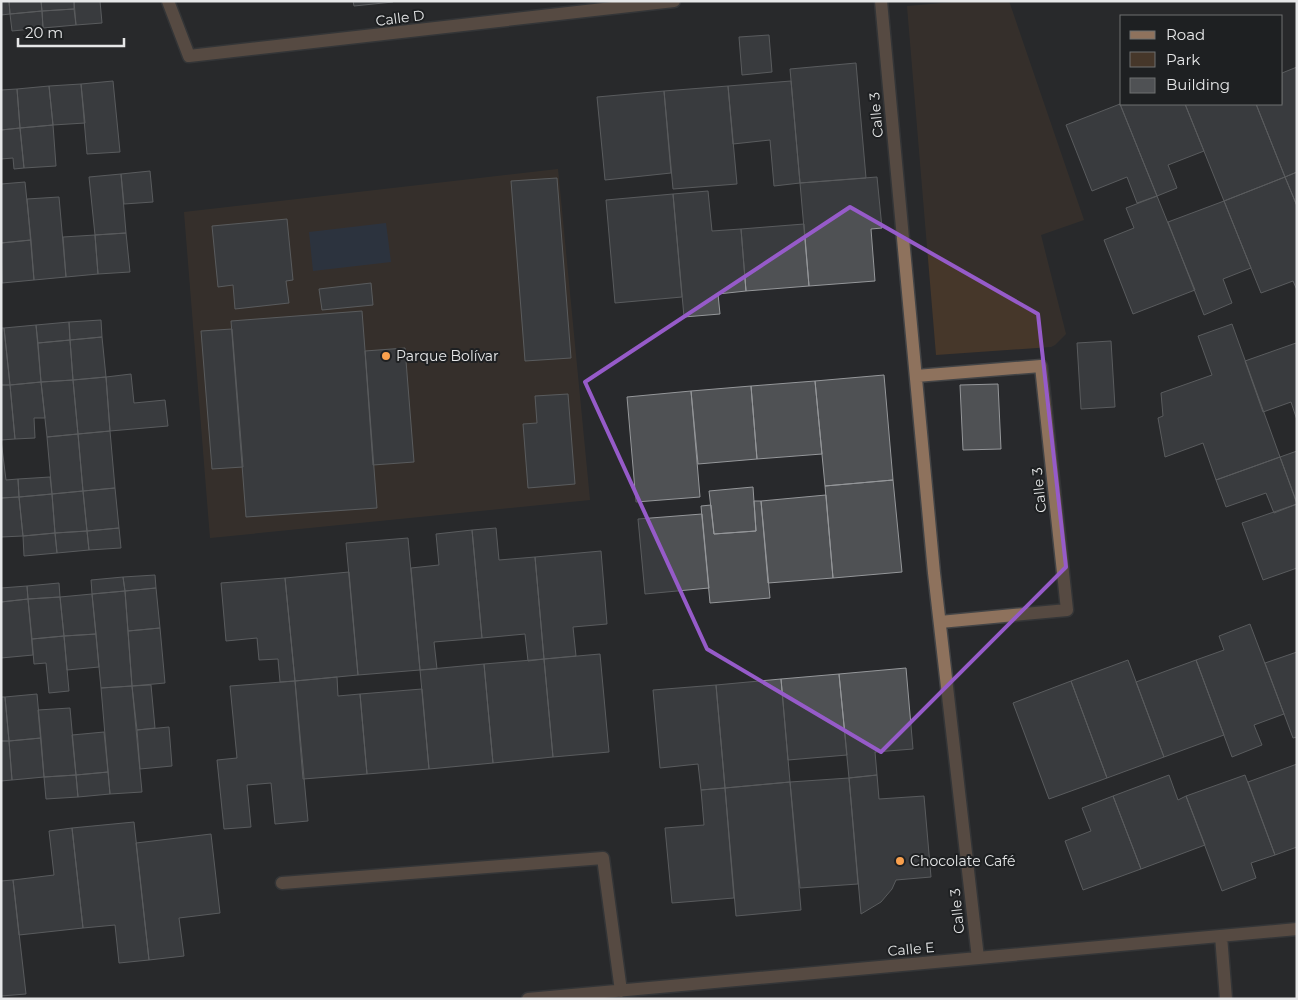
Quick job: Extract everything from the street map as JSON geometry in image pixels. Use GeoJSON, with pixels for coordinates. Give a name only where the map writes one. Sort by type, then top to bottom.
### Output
{"type":"FeatureCollection","features":[{"type":"Feature","properties":{"kind":"street","name":"Calle D"},"geometry":{"type":"LineString","coordinates":[[168,1],[189,56],[674,1]]}},
{"type":"Feature","properties":{"kind":"street","name":"Calle 3"},"geometry":{"type":"LineString","coordinates":[[881,1],[940,622],[978,958]]}},
{"type":"Feature","properties":{"kind":"street","name":"Calle 3"},"geometry":{"type":"LineString","coordinates":[[916,376],[1041,366],[1067,610],[940,622]]}},
{"type":"Feature","properties":{"kind":"street"},"geometry":{"type":"LineString","coordinates":[[282,883],[603,858],[620,990]]}},
{"type":"Feature","properties":{"kind":"street","name":"Calle E"},"geometry":{"type":"LineString","coordinates":[[528,999],[1297,929]]}},
{"type":"Feature","properties":{"kind":"street"},"geometry":{"type":"LineString","coordinates":[[1220,936],[1226,999]]}},
{"type":"Feature","properties":{"kind":"highlighted area"},"geometry":{"type":"Polygon","coordinates":[[[850,207],[1038,314],[1066,567],[881,752],[707,649],[585,382],[850,207]]]}},
{"type":"Feature","properties":{"kind":"green space"},"geometry":{"type":"Polygon","coordinates":[[[966,1],[1009,1],[1084,220],[1041,235],[1066,334],[1051,347],[936,355],[907,6],[966,1]]]}},
{"type":"Feature","properties":{"kind":"green space","name":"Parque Bolívar"},"geometry":{"type":"Polygon","coordinates":[[[558,169],[590,500],[210,538],[184,212],[558,169]]]}},
{"type":"Feature","properties":{"kind":"water"},"geometry":{"type":"Polygon","coordinates":[[[386,223],[391,262],[313,271],[309,232],[386,223]]]}},
{"type":"Feature","properties":{"kind":"building"},"geometry":{"type":"Polygon","coordinates":[[[1,1],[9,1],[10,14],[1,15],[1,1]]]}},
{"type":"Feature","properties":{"kind":"building"},"geometry":{"type":"Polygon","coordinates":[[[9,1],[41,1],[42,11],[10,14],[9,1]]]}},
{"type":"Feature","properties":{"kind":"building"},"geometry":{"type":"Polygon","coordinates":[[[41,1],[74,1],[74,9],[42,11],[41,1]]]}},
{"type":"Feature","properties":{"kind":"building"},"geometry":{"type":"Polygon","coordinates":[[[74,1],[100,1],[102,23],[76,25],[74,1]]]}},
{"type":"Feature","properties":{"kind":"building"},"geometry":{"type":"Polygon","coordinates":[[[353,1],[393,1],[393,2],[354,6],[353,1]]]}},
{"type":"Feature","properties":{"kind":"building"},"geometry":{"type":"Polygon","coordinates":[[[74,9],[76,25],[43,28],[42,11],[74,9]]]}},
{"type":"Feature","properties":{"kind":"building"},"geometry":{"type":"Polygon","coordinates":[[[42,11],[43,28],[12,31],[10,14],[42,11]]]}},
{"type":"Feature","properties":{"kind":"building"},"geometry":{"type":"Polygon","coordinates":[[[769,35],[772,72],[742,75],[739,37],[769,35]]]}},
{"type":"Feature","properties":{"kind":"building"},"geometry":{"type":"Polygon","coordinates":[[[856,63],[866,178],[800,183],[790,69],[856,63]]]}},
{"type":"Feature","properties":{"kind":"building"},"geometry":{"type":"Polygon","coordinates":[[[1297,67],[1297,172],[1285,177],[1256,105],[1283,105],[1283,73],[1297,67]]]}},
{"type":"Feature","properties":{"kind":"building"},"geometry":{"type":"Polygon","coordinates":[[[113,81],[120,152],[87,154],[81,84],[113,81]]]}},
{"type":"Feature","properties":{"kind":"building"},"geometry":{"type":"Polygon","coordinates":[[[791,81],[800,183],[774,186],[770,140],[733,144],[728,86],[791,81]]]}},
{"type":"Feature","properties":{"kind":"building"},"geometry":{"type":"Polygon","coordinates":[[[81,84],[85,123],[53,125],[49,86],[81,84]]]}},
{"type":"Feature","properties":{"kind":"building"},"geometry":{"type":"Polygon","coordinates":[[[49,86],[53,125],[20,128],[17,89],[49,86]]]}},
{"type":"Feature","properties":{"kind":"building"},"geometry":{"type":"Polygon","coordinates":[[[728,86],[737,184],[673,189],[664,91],[728,86]]]}},
{"type":"Feature","properties":{"kind":"building"},"geometry":{"type":"Polygon","coordinates":[[[17,89],[20,128],[1,130],[1,90],[17,89]]]}},
{"type":"Feature","properties":{"kind":"building"},"geometry":{"type":"Polygon","coordinates":[[[664,91],[671,173],[605,180],[597,97],[664,91]]]}},
{"type":"Feature","properties":{"kind":"building"},"geometry":{"type":"Polygon","coordinates":[[[1120,104],[1157,196],[1137,203],[1127,177],[1092,191],[1066,125],[1120,104]]]}},
{"type":"Feature","properties":{"kind":"building"},"geometry":{"type":"Polygon","coordinates":[[[1120,105],[1185,105],[1204,151],[1168,165],[1177,188],[1157,196],[1120,105]]]}},
{"type":"Feature","properties":{"kind":"building"},"geometry":{"type":"Polygon","coordinates":[[[1185,105],[1256,105],[1285,177],[1224,201],[1185,105]]]}},
{"type":"Feature","properties":{"kind":"building"},"geometry":{"type":"Polygon","coordinates":[[[53,125],[56,166],[24,168],[20,128],[53,125]]]}},
{"type":"Feature","properties":{"kind":"building"},"geometry":{"type":"Polygon","coordinates":[[[20,128],[24,168],[14,169],[13,158],[1,159],[1,130],[20,128]]]}},
{"type":"Feature","properties":{"kind":"building"},"geometry":{"type":"Polygon","coordinates":[[[150,171],[153,202],[124,204],[121,174],[150,171]]]}},
{"type":"Feature","properties":{"kind":"building"},"geometry":{"type":"Polygon","coordinates":[[[1297,172],[1297,206],[1285,177],[1297,172]]]}},
{"type":"Feature","properties":{"kind":"building"},"geometry":{"type":"Polygon","coordinates":[[[121,174],[126,233],[95,235],[89,177],[121,174]]]}},
{"type":"Feature","properties":{"kind":"building"},"geometry":{"type":"Polygon","coordinates":[[[877,177],[882,228],[871,229],[875,281],[809,286],[800,183],[877,177]]]}},
{"type":"Feature","properties":{"kind":"building"},"geometry":{"type":"Polygon","coordinates":[[[1285,177],[1297,206],[1297,290],[1293,281],[1261,293],[1224,201],[1285,177]]]}},
{"type":"Feature","properties":{"kind":"building"},"geometry":{"type":"Polygon","coordinates":[[[557,178],[571,358],[525,361],[511,181],[557,178]]]}},
{"type":"Feature","properties":{"kind":"building"},"geometry":{"type":"Polygon","coordinates":[[[25,182],[31,240],[1,243],[1,184],[25,182]]]}},
{"type":"Feature","properties":{"kind":"building"},"geometry":{"type":"Polygon","coordinates":[[[708,191],[712,231],[741,229],[746,291],[718,294],[720,314],[684,317],[673,194],[708,191]]]}},
{"type":"Feature","properties":{"kind":"building"},"geometry":{"type":"Polygon","coordinates":[[[673,194],[682,297],[615,303],[606,200],[673,194]]]}},
{"type":"Feature","properties":{"kind":"building"},"geometry":{"type":"Polygon","coordinates":[[[1157,196],[1195,290],[1133,314],[1104,240],[1134,228],[1126,208],[1157,196]]]}},
{"type":"Feature","properties":{"kind":"building"},"geometry":{"type":"Polygon","coordinates":[[[59,197],[66,277],[34,280],[27,199],[59,197]]]}},
{"type":"Feature","properties":{"kind":"building"},"geometry":{"type":"Polygon","coordinates":[[[1224,201],[1251,268],[1223,279],[1232,303],[1204,315],[1168,222],[1224,201]]]}},
{"type":"Feature","properties":{"kind":"building"},"geometry":{"type":"Polygon","coordinates":[[[287,219],[293,280],[286,281],[289,303],[235,309],[233,285],[218,287],[212,226],[287,219]]]}},
{"type":"Feature","properties":{"kind":"building"},"geometry":{"type":"Polygon","coordinates":[[[804,224],[809,286],[746,291],[741,229],[804,224]]]}},
{"type":"Feature","properties":{"kind":"building"},"geometry":{"type":"Polygon","coordinates":[[[126,233],[130,272],[98,274],[95,235],[126,233]]]}},
{"type":"Feature","properties":{"kind":"building"},"geometry":{"type":"Polygon","coordinates":[[[95,235],[98,274],[66,277],[63,237],[95,235]]]}},
{"type":"Feature","properties":{"kind":"building"},"geometry":{"type":"Polygon","coordinates":[[[31,240],[34,280],[2,283],[1,243],[31,240]]]}},
{"type":"Feature","properties":{"kind":"building"},"geometry":{"type":"Polygon","coordinates":[[[371,283],[373,305],[322,310],[319,289],[371,283]]]}},
{"type":"Feature","properties":{"kind":"building"},"geometry":{"type":"Polygon","coordinates":[[[362,311],[377,508],[246,517],[231,321],[362,311]]]}},
{"type":"Feature","properties":{"kind":"building"},"geometry":{"type":"Polygon","coordinates":[[[101,320],[102,337],[70,340],[69,322],[101,320]]]}},
{"type":"Feature","properties":{"kind":"building"},"geometry":{"type":"Polygon","coordinates":[[[69,322],[70,340],[38,343],[36,325],[69,322]]]}},
{"type":"Feature","properties":{"kind":"building"},"geometry":{"type":"Polygon","coordinates":[[[1232,324],[1280,457],[1216,480],[1203,443],[1165,457],[1158,418],[1163,416],[1161,393],[1212,375],[1198,336],[1232,324]]]}},
{"type":"Feature","properties":{"kind":"building"},"geometry":{"type":"Polygon","coordinates":[[[36,325],[41,382],[10,385],[4,328],[36,325]]]}},
{"type":"Feature","properties":{"kind":"building"},"geometry":{"type":"Polygon","coordinates":[[[1,328],[4,328],[10,385],[1,385],[1,328]]]}},
{"type":"Feature","properties":{"kind":"building"},"geometry":{"type":"Polygon","coordinates":[[[232,329],[243,467],[212,469],[201,331],[232,329]]]}},
{"type":"Feature","properties":{"kind":"building"},"geometry":{"type":"Polygon","coordinates":[[[102,337],[106,377],[73,380],[70,340],[102,337]]]}},
{"type":"Feature","properties":{"kind":"building"},"geometry":{"type":"Polygon","coordinates":[[[70,340],[73,380],[41,382],[38,343],[70,340]]]}},
{"type":"Feature","properties":{"kind":"building"},"geometry":{"type":"Polygon","coordinates":[[[1111,341],[1115,407],[1081,409],[1077,343],[1111,341]]]}},
{"type":"Feature","properties":{"kind":"building"},"geometry":{"type":"Polygon","coordinates":[[[1296,343],[1297,420],[1291,402],[1263,412],[1245,361],[1296,343]]]}},
{"type":"Feature","properties":{"kind":"building"},"geometry":{"type":"Polygon","coordinates":[[[405,348],[414,462],[373,465],[365,351],[405,348]]]}},
{"type":"Feature","properties":{"kind":"building"},"geometry":{"type":"Polygon","coordinates":[[[131,374],[134,403],[165,400],[168,426],[110,431],[106,377],[131,374]]]}},
{"type":"Feature","properties":{"kind":"building"},"geometry":{"type":"Polygon","coordinates":[[[884,375],[893,480],[825,486],[815,381],[884,375]]]}},
{"type":"Feature","properties":{"kind":"building"},"geometry":{"type":"Polygon","coordinates":[[[106,377],[110,431],[78,434],[73,380],[106,377]]]}},
{"type":"Feature","properties":{"kind":"building"},"geometry":{"type":"Polygon","coordinates":[[[73,380],[78,434],[47,437],[41,382],[73,380]]]}},
{"type":"Feature","properties":{"kind":"building"},"geometry":{"type":"Polygon","coordinates":[[[815,381],[822,454],[757,459],[751,386],[815,381]]]}},
{"type":"Feature","properties":{"kind":"building"},"geometry":{"type":"Polygon","coordinates":[[[41,382],[45,418],[34,418],[35,438],[15,439],[10,385],[41,382]]]}},
{"type":"Feature","properties":{"kind":"building"},"geometry":{"type":"Polygon","coordinates":[[[998,384],[1001,449],[963,450],[960,385],[998,384]]]}},
{"type":"Feature","properties":{"kind":"building"},"geometry":{"type":"Polygon","coordinates":[[[1,385],[10,385],[15,439],[1,440],[1,385]]]}},
{"type":"Feature","properties":{"kind":"building"},"geometry":{"type":"Polygon","coordinates":[[[751,386],[757,459],[698,464],[691,391],[751,386]]]}},
{"type":"Feature","properties":{"kind":"building"},"geometry":{"type":"Polygon","coordinates":[[[691,391],[700,497],[636,502],[627,397],[691,391]]]}},
{"type":"Feature","properties":{"kind":"building"},"geometry":{"type":"Polygon","coordinates":[[[568,394],[575,484],[528,488],[523,424],[537,423],[535,396],[568,394]]]}},
{"type":"Feature","properties":{"kind":"building"},"geometry":{"type":"Polygon","coordinates":[[[110,431],[115,488],[83,491],[78,434],[110,431]]]}},
{"type":"Feature","properties":{"kind":"building"},"geometry":{"type":"Polygon","coordinates":[[[78,434],[83,491],[52,494],[47,437],[78,434]]]}},
{"type":"Feature","properties":{"kind":"building"},"geometry":{"type":"Polygon","coordinates":[[[1,440],[6,480],[18,479],[19,497],[1,498],[1,440]]]}},
{"type":"Feature","properties":{"kind":"building"},"geometry":{"type":"Polygon","coordinates":[[[1297,451],[1297,503],[1280,457],[1297,451]]]}},
{"type":"Feature","properties":{"kind":"building"},"geometry":{"type":"Polygon","coordinates":[[[1280,457],[1297,504],[1274,513],[1266,493],[1226,507],[1216,480],[1280,457]]]}},
{"type":"Feature","properties":{"kind":"building"},"geometry":{"type":"Polygon","coordinates":[[[50,477],[52,494],[19,497],[18,479],[50,477]]]}},
{"type":"Feature","properties":{"kind":"building"},"geometry":{"type":"Polygon","coordinates":[[[893,480],[902,572],[833,578],[825,486],[893,480]]]}},
{"type":"Feature","properties":{"kind":"building"},"geometry":{"type":"Polygon","coordinates":[[[753,487],[756,531],[714,534],[709,491],[753,487]]]}},
{"type":"Feature","properties":{"kind":"building"},"geometry":{"type":"Polygon","coordinates":[[[115,488],[119,528],[87,531],[83,491],[115,488]]]}},
{"type":"Feature","properties":{"kind":"building"},"geometry":{"type":"Polygon","coordinates":[[[83,491],[87,531],[55,533],[52,494],[83,491]]]}},
{"type":"Feature","properties":{"kind":"building"},"geometry":{"type":"Polygon","coordinates":[[[52,494],[55,533],[23,536],[19,497],[52,494]]]}},
{"type":"Feature","properties":{"kind":"building"},"geometry":{"type":"Polygon","coordinates":[[[826,495],[833,578],[768,583],[761,501],[826,495]]]}},
{"type":"Feature","properties":{"kind":"building"},"geometry":{"type":"Polygon","coordinates":[[[19,497],[23,536],[1,537],[1,498],[19,497]]]}},
{"type":"Feature","properties":{"kind":"building"},"geometry":{"type":"Polygon","coordinates":[[[754,501],[761,501],[770,598],[710,603],[701,506],[711,505],[714,534],[756,531],[754,501]]]}},
{"type":"Feature","properties":{"kind":"building"},"geometry":{"type":"Polygon","coordinates":[[[1297,504],[1297,568],[1263,580],[1242,523],[1297,504]]]}},
{"type":"Feature","properties":{"kind":"building"},"geometry":{"type":"Polygon","coordinates":[[[702,514],[709,588],[645,594],[638,519],[702,514]]]}},
{"type":"Feature","properties":{"kind":"building"},"geometry":{"type":"Polygon","coordinates":[[[119,528],[121,548],[89,550],[87,531],[119,528]]]}},
{"type":"Feature","properties":{"kind":"building"},"geometry":{"type":"Polygon","coordinates":[[[496,528],[499,560],[535,557],[544,659],[528,661],[525,634],[482,638],[472,530],[496,528]]]}},
{"type":"Feature","properties":{"kind":"building"},"geometry":{"type":"Polygon","coordinates":[[[472,530],[482,638],[434,642],[437,669],[420,670],[411,568],[439,565],[436,534],[472,530]]]}},
{"type":"Feature","properties":{"kind":"building"},"geometry":{"type":"Polygon","coordinates":[[[87,531],[89,550],[57,553],[55,533],[87,531]]]}},
{"type":"Feature","properties":{"kind":"building"},"geometry":{"type":"Polygon","coordinates":[[[55,533],[57,553],[24,556],[23,536],[55,533]]]}},
{"type":"Feature","properties":{"kind":"building"},"geometry":{"type":"Polygon","coordinates":[[[408,538],[420,670],[358,675],[346,543],[408,538]]]}},
{"type":"Feature","properties":{"kind":"building"},"geometry":{"type":"Polygon","coordinates":[[[601,551],[607,624],[573,627],[576,656],[544,659],[535,557],[601,551]]]}},
{"type":"Feature","properties":{"kind":"building"},"geometry":{"type":"Polygon","coordinates":[[[349,572],[358,675],[295,681],[285,578],[349,572]]]}},
{"type":"Feature","properties":{"kind":"building"},"geometry":{"type":"Polygon","coordinates":[[[155,575],[156,588],[125,591],[123,577],[155,575]]]}},
{"type":"Feature","properties":{"kind":"building"},"geometry":{"type":"Polygon","coordinates":[[[123,577],[125,591],[92,594],[91,580],[123,577]]]}},
{"type":"Feature","properties":{"kind":"building"},"geometry":{"type":"Polygon","coordinates":[[[285,578],[295,681],[280,682],[278,659],[259,660],[257,638],[226,641],[221,583],[285,578]]]}},
{"type":"Feature","properties":{"kind":"building"},"geometry":{"type":"Polygon","coordinates":[[[59,583],[60,597],[28,599],[27,586],[59,583]]]}},
{"type":"Feature","properties":{"kind":"building"},"geometry":{"type":"Polygon","coordinates":[[[27,586],[28,599],[1,602],[1,588],[27,586]]]}},
{"type":"Feature","properties":{"kind":"building"},"geometry":{"type":"Polygon","coordinates":[[[156,588],[160,628],[128,631],[125,591],[156,588]]]}},
{"type":"Feature","properties":{"kind":"building"},"geometry":{"type":"Polygon","coordinates":[[[125,591],[132,686],[101,688],[92,594],[125,591]]]}},
{"type":"Feature","properties":{"kind":"building"},"geometry":{"type":"Polygon","coordinates":[[[92,594],[96,634],[64,636],[60,597],[92,594]]]}},
{"type":"Feature","properties":{"kind":"building"},"geometry":{"type":"Polygon","coordinates":[[[60,597],[64,636],[32,639],[28,599],[60,597]]]}},
{"type":"Feature","properties":{"kind":"building"},"geometry":{"type":"Polygon","coordinates":[[[28,599],[33,655],[1,658],[1,602],[28,599]]]}},
{"type":"Feature","properties":{"kind":"building"},"geometry":{"type":"Polygon","coordinates":[[[1250,624],[1284,714],[1254,725],[1262,745],[1232,757],[1196,660],[1224,650],[1219,636],[1250,624]]]}},
{"type":"Feature","properties":{"kind":"building"},"geometry":{"type":"Polygon","coordinates":[[[160,628],[165,683],[132,686],[128,631],[160,628]]]}},
{"type":"Feature","properties":{"kind":"building"},"geometry":{"type":"Polygon","coordinates":[[[96,634],[99,667],[67,670],[64,636],[96,634]]]}},
{"type":"Feature","properties":{"kind":"building"},"geometry":{"type":"Polygon","coordinates":[[[64,636],[69,691],[49,693],[46,663],[34,664],[32,639],[64,636]]]}},
{"type":"Feature","properties":{"kind":"building"},"geometry":{"type":"Polygon","coordinates":[[[1297,652],[1297,737],[1293,738],[1265,663],[1297,652]]]}},
{"type":"Feature","properties":{"kind":"building"},"geometry":{"type":"Polygon","coordinates":[[[600,654],[609,752],[553,757],[544,659],[600,654]]]}},
{"type":"Feature","properties":{"kind":"building"},"geometry":{"type":"Polygon","coordinates":[[[544,659],[553,757],[493,763],[484,664],[544,659]]]}},
{"type":"Feature","properties":{"kind":"building"},"geometry":{"type":"Polygon","coordinates":[[[1128,660],[1164,757],[1107,778],[1071,681],[1128,660]]]}},
{"type":"Feature","properties":{"kind":"building"},"geometry":{"type":"Polygon","coordinates":[[[1196,660],[1224,735],[1164,757],[1136,682],[1196,660]]]}},
{"type":"Feature","properties":{"kind":"building"},"geometry":{"type":"Polygon","coordinates":[[[484,664],[493,763],[429,769],[420,670],[484,664]]]}},
{"type":"Feature","properties":{"kind":"building"},"geometry":{"type":"Polygon","coordinates":[[[906,668],[913,749],[875,752],[877,775],[849,778],[839,674],[906,668]]]}},
{"type":"Feature","properties":{"kind":"building"},"geometry":{"type":"Polygon","coordinates":[[[839,674],[847,755],[788,760],[781,679],[839,674]]]}},
{"type":"Feature","properties":{"kind":"building"},"geometry":{"type":"Polygon","coordinates":[[[337,677],[338,696],[360,694],[367,774],[303,779],[295,681],[337,677]]]}},
{"type":"Feature","properties":{"kind":"building"},"geometry":{"type":"Polygon","coordinates":[[[781,679],[790,782],[725,788],[716,685],[781,679]]]}},
{"type":"Feature","properties":{"kind":"building"},"geometry":{"type":"Polygon","coordinates":[[[295,681],[308,821],[275,824],[271,783],[247,785],[251,827],[224,829],[217,760],[237,758],[230,686],[295,681]]]}},
{"type":"Feature","properties":{"kind":"building"},"geometry":{"type":"Polygon","coordinates":[[[1071,681],[1107,778],[1049,799],[1013,703],[1071,681]]]}},
{"type":"Feature","properties":{"kind":"building"},"geometry":{"type":"Polygon","coordinates":[[[151,685],[155,728],[137,730],[132,686],[151,685]]]}},
{"type":"Feature","properties":{"kind":"building"},"geometry":{"type":"Polygon","coordinates":[[[716,685],[725,788],[701,790],[698,764],[660,768],[653,690],[716,685]]]}},
{"type":"Feature","properties":{"kind":"building"},"geometry":{"type":"Polygon","coordinates":[[[132,686],[142,792],[110,794],[101,688],[132,686]]]}},
{"type":"Feature","properties":{"kind":"building"},"geometry":{"type":"Polygon","coordinates":[[[422,689],[429,769],[367,774],[360,694],[422,689]]]}},
{"type":"Feature","properties":{"kind":"building"},"geometry":{"type":"Polygon","coordinates":[[[37,694],[41,738],[9,741],[5,697],[37,694]]]}},
{"type":"Feature","properties":{"kind":"building"},"geometry":{"type":"Polygon","coordinates":[[[1,697],[5,697],[9,741],[1,741],[1,697]]]}},
{"type":"Feature","properties":{"kind":"building"},"geometry":{"type":"Polygon","coordinates":[[[70,708],[76,775],[44,777],[38,710],[70,708]]]}},
{"type":"Feature","properties":{"kind":"building"},"geometry":{"type":"Polygon","coordinates":[[[169,727],[172,766],[140,769],[137,730],[169,727]]]}},
{"type":"Feature","properties":{"kind":"building"},"geometry":{"type":"Polygon","coordinates":[[[104,732],[108,772],[76,775],[72,735],[104,732]]]}},
{"type":"Feature","properties":{"kind":"building"},"geometry":{"type":"Polygon","coordinates":[[[41,738],[44,777],[12,780],[9,741],[41,738]]]}},
{"type":"Feature","properties":{"kind":"building"},"geometry":{"type":"Polygon","coordinates":[[[1,741],[9,741],[12,780],[1,781],[1,741]]]}},
{"type":"Feature","properties":{"kind":"building"},"geometry":{"type":"Polygon","coordinates":[[[1297,764],[1297,847],[1275,855],[1248,782],[1297,764]]]}},
{"type":"Feature","properties":{"kind":"building"},"geometry":{"type":"Polygon","coordinates":[[[108,772],[110,794],[78,797],[76,775],[108,772]]]}},
{"type":"Feature","properties":{"kind":"building"},"geometry":{"type":"Polygon","coordinates":[[[76,775],[78,797],[46,799],[44,777],[76,775]]]}},
{"type":"Feature","properties":{"kind":"building"},"geometry":{"type":"Polygon","coordinates":[[[877,775],[879,799],[924,796],[931,877],[896,880],[892,889],[881,902],[861,914],[849,778],[877,775]]]}},
{"type":"Feature","properties":{"kind":"building"},"geometry":{"type":"Polygon","coordinates":[[[1169,775],[1178,800],[1186,796],[1205,845],[1141,869],[1113,796],[1169,775]]]}},
{"type":"Feature","properties":{"kind":"building"},"geometry":{"type":"Polygon","coordinates":[[[1245,775],[1275,855],[1251,863],[1256,878],[1222,891],[1186,796],[1245,775]]]}},
{"type":"Feature","properties":{"kind":"building"},"geometry":{"type":"Polygon","coordinates":[[[849,778],[858,884],[800,888],[790,782],[849,778]]]}},
{"type":"Feature","properties":{"kind":"building"},"geometry":{"type":"Polygon","coordinates":[[[790,782],[801,910],[736,916],[725,788],[790,782]]]}},
{"type":"Feature","properties":{"kind":"building"},"geometry":{"type":"Polygon","coordinates":[[[725,788],[734,898],[672,903],[665,828],[704,825],[701,790],[725,788]]]}},
{"type":"Feature","properties":{"kind":"building"},"geometry":{"type":"Polygon","coordinates":[[[1113,796],[1141,869],[1083,890],[1065,841],[1091,831],[1082,808],[1113,796]]]}},
{"type":"Feature","properties":{"kind":"building"},"geometry":{"type":"Polygon","coordinates":[[[134,822],[149,960],[119,963],[115,925],[83,928],[72,828],[134,822]]]}},
{"type":"Feature","properties":{"kind":"building"},"geometry":{"type":"Polygon","coordinates":[[[72,828],[83,928],[19,935],[13,880],[54,875],[49,831],[72,828]]]}},
{"type":"Feature","properties":{"kind":"building"},"geometry":{"type":"Polygon","coordinates":[[[211,834],[220,913],[179,918],[184,956],[149,960],[136,843],[211,834]]]}},
{"type":"Feature","properties":{"kind":"building"},"geometry":{"type":"Polygon","coordinates":[[[13,880],[26,994],[1,996],[1,881],[13,880]]]}},
{"type":"Feature","properties":{"kind":"place","name":"Parque Bolívar"},"geometry":{"type":"Point","coordinates":[386,356]}},
{"type":"Feature","properties":{"kind":"place","name":"Chocolate Café"},"geometry":{"type":"Point","coordinates":[900,861]}}]}
